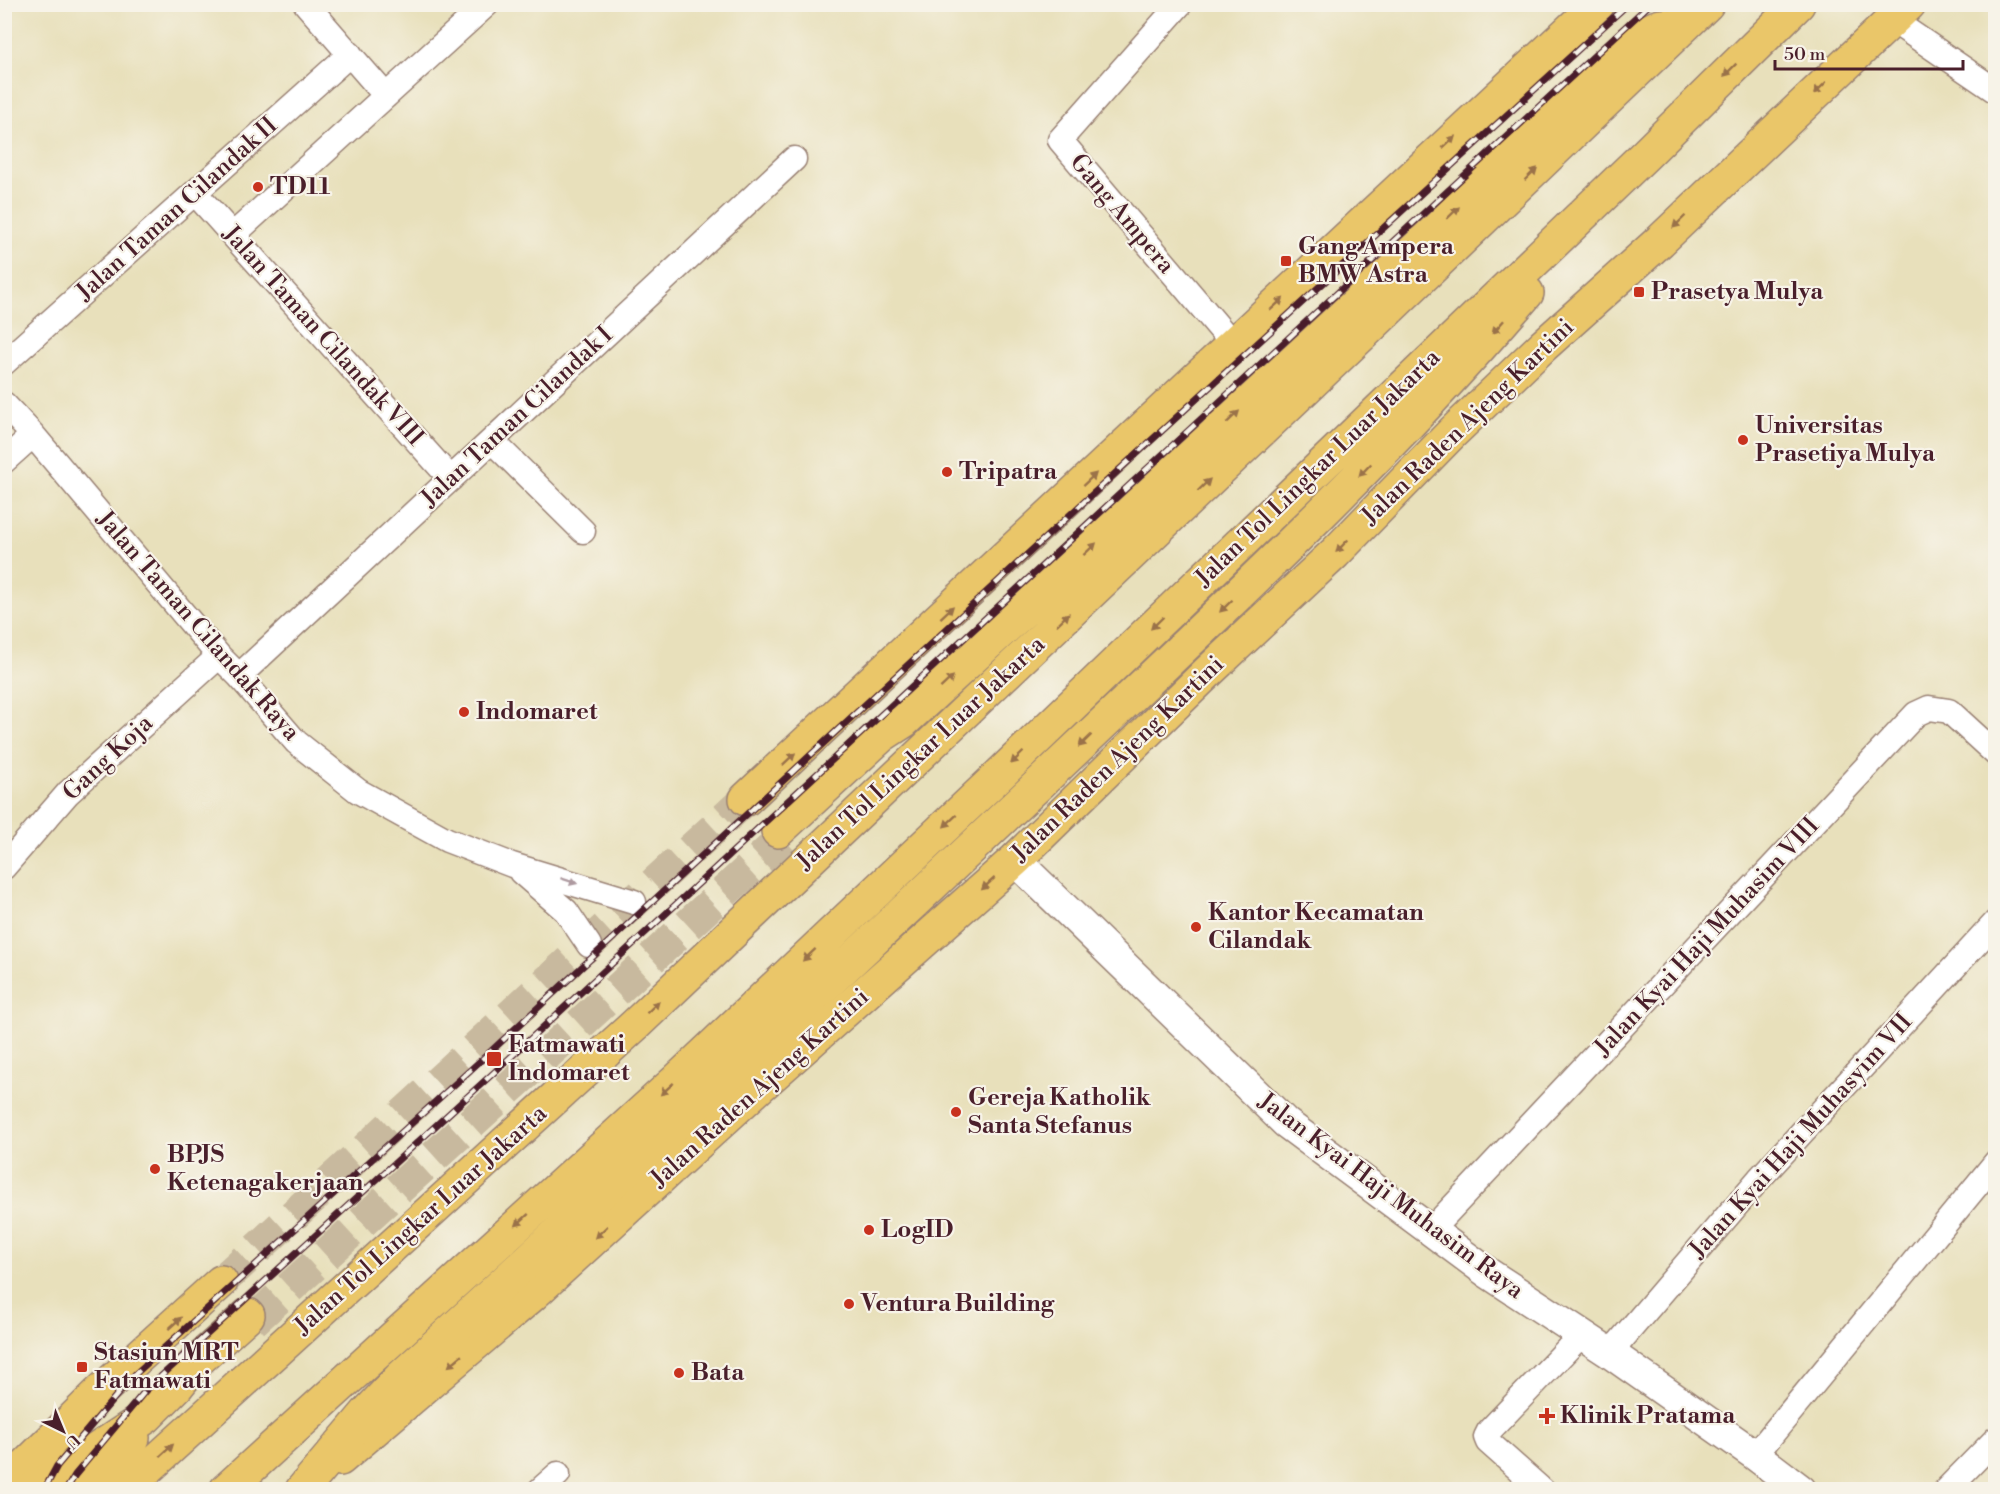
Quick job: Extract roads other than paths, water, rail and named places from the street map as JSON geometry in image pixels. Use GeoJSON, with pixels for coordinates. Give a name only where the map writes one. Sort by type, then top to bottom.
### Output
{"type":"FeatureCollection","features":[{"type":"Feature","properties":{"kind":"highway"},"geometry":{"type":"LineString","coordinates":[[746,799],[1598,4]]}},
{"type":"Feature","properties":{"kind":"highway","name":"Jalan Tol Lingkar Luar Jakarta"},"geometry":{"type":"LineString","coordinates":[[124,1490],[634,1025],[1707,4]]}},
{"type":"Feature","properties":{"kind":"highway","name":"Jalan Tol Lingkar Luar Jakarta"},"geometry":{"type":"LineString","coordinates":[[226,1490],[677,1080],[1645,155],[1798,4]]}},
{"type":"Feature","properties":{"kind":"highway","name":"Jalan Raden Ajeng Kartini"},"geometry":{"type":"LineString","coordinates":[[303,1490],[531,1296],[767,1080],[1015,860],[1209,670],[1335,553],[1453,432],[1543,346],[1660,241],[1900,12]]}},
{"type":"Feature","properties":{"kind":"highway"},"geometry":{"type":"LineString","coordinates":[[780,835],[889,741],[904,721],[1437,229],[1564,106],[1642,36],[1654,27],[1663,25],[1683,28]]}},
{"type":"Feature","properties":{"kind":"highway"},"geometry":{"type":"LineString","coordinates":[[303,1490],[367,1413],[400,1378],[644,1155],[946,873],[1359,477],[1498,327],[1645,155]]}},
{"type":"Feature","properties":{"kind":"highway"},"geometry":{"type":"LineString","coordinates":[[4,1487],[101,1391],[221,1282]]}},
{"type":"Feature","properties":{"kind":"highway"},"geometry":{"type":"LineString","coordinates":[[31,1490],[146,1417],[177,1386],[202,1367],[251,1318]]}},
{"type":"Feature","properties":{"kind":"highway"},"geometry":{"type":"LineString","coordinates":[[86,1490],[102,1476],[129,1443],[146,1417]]}},
{"type":"Feature","properties":{"kind":"street"},"geometry":{"type":"LineString","coordinates":[[306,4],[386,96]]}},
{"type":"Feature","properties":{"kind":"street"},"geometry":{"type":"LineString","coordinates":[[233,236],[487,4]]}},
{"type":"Feature","properties":{"kind":"street","name":"Gang Ampera"},"geometry":{"type":"LineString","coordinates":[[1180,4],[1060,140],[1233,344]]}},
{"type":"Feature","properties":{"kind":"street"},"geometry":{"type":"LineString","coordinates":[[1900,12],[1995,91]]}},
{"type":"Feature","properties":{"kind":"street","name":"Jalan Taman Cilandak II"},"geometry":{"type":"LineString","coordinates":[[4,363],[350,54]]}},
{"type":"Feature","properties":{"kind":"street","name":"Jalan Taman Cilandak I"},"geometry":{"type":"LineString","coordinates":[[239,676],[794,159]]}},
{"type":"Feature","properties":{"kind":"street","name":"Jalan Taman Cilandak VIII"},"geometry":{"type":"LineString","coordinates":[[195,193],[451,479]]}},
{"type":"Feature","properties":{"kind":"street","name":"Jalan Taman Cilandak Raya"},"geometry":{"type":"LineString","coordinates":[[4,404],[33,435],[219,657],[239,676],[296,742],[358,791],[447,840],[512,865],[634,902]]}},
{"type":"Feature","properties":{"kind":"street"},"geometry":{"type":"LineString","coordinates":[[4,460],[33,435]]}},
{"type":"Feature","properties":{"kind":"street"},"geometry":{"type":"LineString","coordinates":[[492,441],[583,531]]}},
{"type":"Feature","properties":{"kind":"street","name":"Gang Koja"},"geometry":{"type":"LineString","coordinates":[[4,867],[68,793],[219,657]]}},
{"type":"Feature","properties":{"kind":"street","name":"Jalan Kyai Haji Muhasim VIII"},"geometry":{"type":"LineString","coordinates":[[1431,1230],[1916,714],[1929,708],[1949,711],[1995,754]]}},
{"type":"Feature","properties":{"kind":"street","name":"Jalan Kyai Haji Muhasim Raya"},"geometry":{"type":"LineString","coordinates":[[1015,860],[1286,1123],[1488,1274],[1610,1353],[1801,1490]]}},
{"type":"Feature","properties":{"kind":"street","name":"Jalan Taman Cilandak Raya"},"geometry":{"type":"LineString","coordinates":[[512,865],[566,911],[589,945]]}},
{"type":"Feature","properties":{"kind":"street","name":"Jalan Kyai Haji Muhasyim VII"},"geometry":{"type":"LineString","coordinates":[[1610,1353],[1759,1179],[1995,922]]}},
{"type":"Feature","properties":{"kind":"street"},"geometry":{"type":"LineString","coordinates":[[1755,1455],[1995,1162]]}},
{"type":"Feature","properties":{"kind":"street"},"geometry":{"type":"LineString","coordinates":[[1542,1490],[1488,1442],[1486,1437],[1489,1431],[1582,1334]]}},
{"type":"Feature","properties":{"kind":"street"},"geometry":{"type":"LineString","coordinates":[[1946,1490],[1995,1439]]}},
{"type":"Feature","properties":{"kind":"tunnel"},"geometry":{"type":"LineString","coordinates":[[221,1282],[746,799]]}},
{"type":"Feature","properties":{"kind":"tunnel"},"geometry":{"type":"LineString","coordinates":[[253,1321],[783,838]]}},
{"type":"Feature","properties":{"kind":"railway"},"geometry":{"type":"LineString","coordinates":[[44,1490],[57,1466],[132,1377],[489,1053],[1072,513],[1628,4]]}},
{"type":"Feature","properties":{"kind":"railway"},"geometry":{"type":"LineString","coordinates":[[66,1490],[75,1475],[146,1390],[500,1067],[1650,4]]}},
{"type":"Feature","properties":{"kind":"place","name":"TD11"},"geometry":{"type":"Point","coordinates":[258,187]}},
{"type":"Feature","properties":{"kind":"place","name":"Gang Ampera BMW Astra"},"geometry":{"type":"Point","coordinates":[1286,261]}},
{"type":"Feature","properties":{"kind":"place","name":"Prasetya Mulya"},"geometry":{"type":"Point","coordinates":[1639,292]}},
{"type":"Feature","properties":{"kind":"place","name":"Universitas Prasetiya Mulya"},"geometry":{"type":"Point","coordinates":[1743,440]}},
{"type":"Feature","properties":{"kind":"place","name":"Tripatra"},"geometry":{"type":"Point","coordinates":[947,472]}},
{"type":"Feature","properties":{"kind":"place","name":"Indomaret"},"geometry":{"type":"Point","coordinates":[464,712]}},
{"type":"Feature","properties":{"kind":"place","name":"Kantor Kecamatan Cilandak"},"geometry":{"type":"Point","coordinates":[1196,927]}},
{"type":"Feature","properties":{"kind":"place","name":"Fatmawati Indomaret"},"geometry":{"type":"Point","coordinates":[494,1059]}},
{"type":"Feature","properties":{"kind":"place","name":"Gereja Katholik Santa Stefanus"},"geometry":{"type":"Point","coordinates":[956,1112]}},
{"type":"Feature","properties":{"kind":"place","name":"BPJS Ketenagakerjaan"},"geometry":{"type":"Point","coordinates":[155,1169]}},
{"type":"Feature","properties":{"kind":"place","name":"LogID"},"geometry":{"type":"Point","coordinates":[869,1230]}},
{"type":"Feature","properties":{"kind":"place","name":"Ventura Building"},"geometry":{"type":"Point","coordinates":[849,1304]}},
{"type":"Feature","properties":{"kind":"place","name":"Stasiun MRT Fatmawati"},"geometry":{"type":"Point","coordinates":[82,1367]}},
{"type":"Feature","properties":{"kind":"place","name":"Bata"},"geometry":{"type":"Point","coordinates":[679,1373]}},
{"type":"Feature","properties":{"kind":"place","name":"Klinik Pratama"},"geometry":{"type":"Point","coordinates":[1547,1416]}}]}
